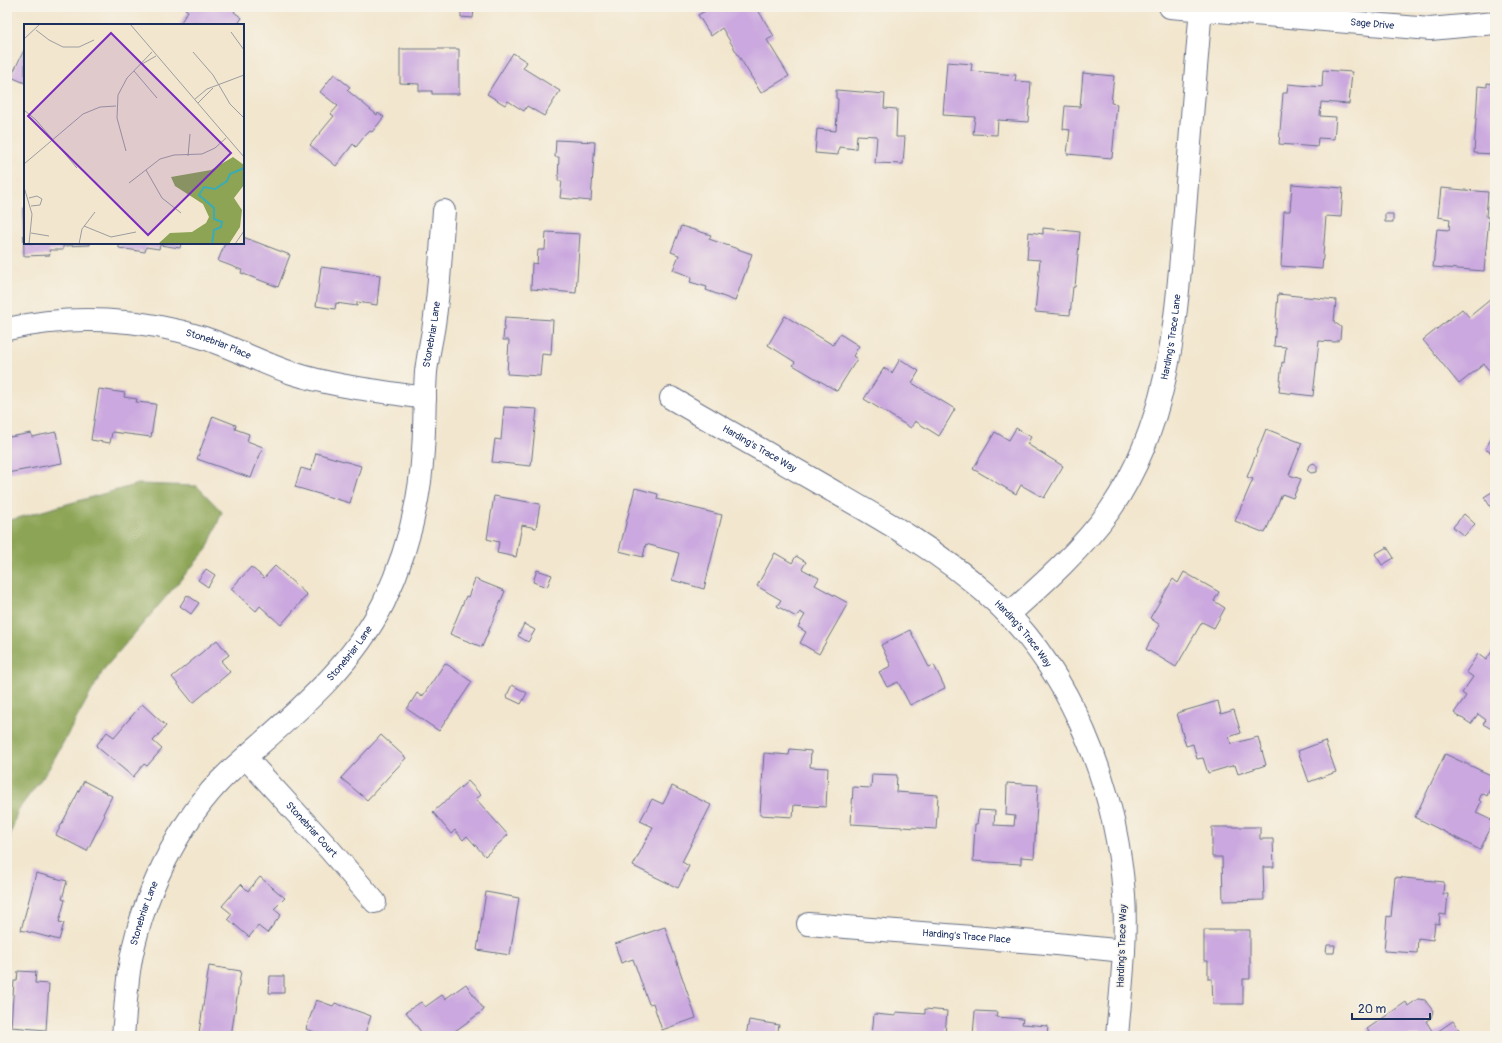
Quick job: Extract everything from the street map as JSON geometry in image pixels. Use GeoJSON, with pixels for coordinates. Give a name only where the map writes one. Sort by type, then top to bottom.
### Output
{"type":"FeatureCollection","features":[{"type":"Feature","properties":{"kind":"street","name":"Sage Drive"},"geometry":{"type":"LineString","coordinates":[[1170,7],[1201,8],[1430,29],[1495,23]]}},
{"type":"Feature","properties":{"kind":"street","name":"Harding's Trace Lane"},"geometry":{"type":"LineString","coordinates":[[1008,615],[1058,570],[1087,540],[1110,509],[1140,455],[1154,421],[1171,355],[1178,292],[1201,8]]}},
{"type":"Feature","properties":{"kind":"street","name":"Stonebriar Lane"},"geometry":{"type":"LineString","coordinates":[[123,1036],[131,963],[137,932],[153,886],[170,851],[204,800],[228,773],[307,703],[339,669],[373,621],[384,602],[404,553],[415,510],[423,452],[426,370],[435,316],[444,211]]}},
{"type":"Feature","properties":{"kind":"street","name":"Stonebriar Place"},"geometry":{"type":"LineString","coordinates":[[7,329],[48,322],[78,320],[147,324],[204,338],[291,372],[335,384],[425,398]]}},
{"type":"Feature","properties":{"kind":"street","name":"Harding's Trace Way"},"geometry":{"type":"LineString","coordinates":[[671,398],[895,527],[931,550],[987,594],[1018,625],[1047,665],[1068,698],[1083,727],[1101,772],[1107,793],[1121,864],[1124,896],[1124,951],[1117,1036]]}},
{"type":"Feature","properties":{"kind":"street","name":"Stonebriar Court"},"geometry":{"type":"LineString","coordinates":[[246,758],[375,902]]}},
{"type":"Feature","properties":{"kind":"street","name":"Harding's Trace Place"},"geometry":{"type":"LineString","coordinates":[[808,924],[1047,943],[1124,951]]}},
{"type":"Feature","properties":{"kind":"green space"},"geometry":{"type":"Polygon","coordinates":[[[138,484],[197,486],[222,512],[207,549],[104,669],[48,770],[18,810],[7,846],[7,521],[138,484]]]}},
{"type":"Feature","properties":{"kind":"building"},"geometry":{"type":"Polygon","coordinates":[[[187,7],[238,7],[234,12],[242,18],[238,24],[180,24],[188,11],[185,9],[187,7]]]}},
{"type":"Feature","properties":{"kind":"building"},"geometry":{"type":"Polygon","coordinates":[[[712,7],[756,7],[774,36],[767,40],[789,76],[761,93],[722,28],[711,36],[698,15],[712,7]]]}},
{"type":"Feature","properties":{"kind":"building"},"geometry":{"type":"Polygon","coordinates":[[[461,8],[474,9],[473,18],[461,17],[461,8]]]}},
{"type":"Feature","properties":{"kind":"building"},"geometry":{"type":"Polygon","coordinates":[[[400,49],[459,49],[459,94],[432,94],[432,91],[419,91],[419,84],[400,83],[400,49]]]}},
{"type":"Feature","properties":{"kind":"building"},"geometry":{"type":"Polygon","coordinates":[[[24,50],[24,83],[11,77],[24,50]]]}},
{"type":"Feature","properties":{"kind":"building"},"geometry":{"type":"Polygon","coordinates":[[[513,53],[527,62],[523,68],[560,91],[544,116],[527,106],[524,111],[508,101],[505,105],[487,94],[513,53]]]}},
{"type":"Feature","properties":{"kind":"building"},"geometry":{"type":"Polygon","coordinates":[[[947,62],[972,64],[971,71],[1016,75],[1015,81],[1031,82],[1028,122],[998,120],[997,135],[973,134],[975,117],[943,115],[947,62]]]}},
{"type":"Feature","properties":{"kind":"building"},"geometry":{"type":"Polygon","coordinates":[[[1323,70],[1352,72],[1349,104],[1321,102],[1320,116],[1336,117],[1334,139],[1318,138],[1317,147],[1279,144],[1283,93],[1287,93],[1288,84],[1322,87],[1323,70]]]}},
{"type":"Feature","properties":{"kind":"building"},"geometry":{"type":"Polygon","coordinates":[[[1083,73],[1114,76],[1111,103],[1117,104],[1112,158],[1067,154],[1070,130],[1063,129],[1065,106],[1080,107],[1083,73]]]}},
{"type":"Feature","properties":{"kind":"building"},"geometry":{"type":"Polygon","coordinates":[[[334,74],[350,87],[347,90],[377,115],[378,113],[384,117],[372,132],[370,131],[356,147],[353,144],[336,166],[310,145],[334,116],[331,114],[338,106],[320,92],[334,74]]]}},
{"type":"Feature","properties":{"kind":"building"},"geometry":{"type":"Polygon","coordinates":[[[1487,83],[1495,84],[1495,154],[1474,153],[1478,86],[1487,87],[1487,83]]]}},
{"type":"Feature","properties":{"kind":"building"},"geometry":{"type":"Polygon","coordinates":[[[836,90],[885,94],[884,108],[897,109],[896,137],[905,137],[903,164],[875,163],[877,136],[857,135],[856,149],[839,147],[838,155],[815,153],[817,129],[836,131],[838,99],[836,98],[836,90]]]}},
{"type":"Feature","properties":{"kind":"building"},"geometry":{"type":"Polygon","coordinates":[[[556,140],[595,142],[591,201],[560,198],[562,181],[558,181],[559,157],[555,157],[556,140]]]}},
{"type":"Feature","properties":{"kind":"building"},"geometry":{"type":"Polygon","coordinates":[[[7,156],[9,156],[11,164],[7,165],[7,156]]]}},
{"type":"Feature","properties":{"kind":"building"},"geometry":{"type":"Polygon","coordinates":[[[1292,184],[1343,188],[1341,217],[1326,216],[1322,269],[1281,266],[1284,211],[1290,211],[1292,184]]]}},
{"type":"Feature","properties":{"kind":"building"},"geometry":{"type":"Polygon","coordinates":[[[1441,188],[1488,192],[1486,217],[1489,217],[1484,271],[1433,267],[1437,229],[1449,230],[1450,219],[1438,217],[1441,188]]]}},
{"type":"Feature","properties":{"kind":"building"},"geometry":{"type":"Polygon","coordinates":[[[23,208],[24,244],[90,245],[63,246],[63,250],[49,250],[50,255],[24,256],[23,208]]]}},
{"type":"Feature","properties":{"kind":"building"},"geometry":{"type":"Polygon","coordinates":[[[1385,214],[1393,214],[1393,222],[1385,222],[1385,214]]]}},
{"type":"Feature","properties":{"kind":"building"},"geometry":{"type":"Polygon","coordinates":[[[681,226],[711,235],[709,239],[752,254],[735,301],[706,290],[707,287],[690,282],[692,277],[673,270],[679,255],[671,252],[681,226]]]}},
{"type":"Feature","properties":{"kind":"building"},"geometry":{"type":"Polygon","coordinates":[[[1043,228],[1080,232],[1075,287],[1073,287],[1070,315],[1035,312],[1040,260],[1027,259],[1029,232],[1043,234],[1043,228]]]}},
{"type":"Feature","properties":{"kind":"building"},"geometry":{"type":"Polygon","coordinates":[[[546,232],[580,234],[576,293],[531,289],[532,263],[537,264],[538,250],[545,250],[546,232]]]}},
{"type":"Feature","properties":{"kind":"building"},"geometry":{"type":"Polygon","coordinates":[[[244,237],[290,255],[278,287],[241,273],[242,270],[218,261],[225,244],[244,244],[244,237]]]}},
{"type":"Feature","properties":{"kind":"building"},"geometry":{"type":"Polygon","coordinates":[[[119,244],[181,244],[180,248],[160,245],[159,249],[146,247],[145,252],[119,248],[119,244]]]}},
{"type":"Feature","properties":{"kind":"building"},"geometry":{"type":"Polygon","coordinates":[[[321,267],[380,275],[377,305],[357,302],[357,306],[336,303],[335,309],[316,306],[321,267]]]}},
{"type":"Feature","properties":{"kind":"building"},"geometry":{"type":"Polygon","coordinates":[[[1278,294],[1336,300],[1334,322],[1341,327],[1340,339],[1336,342],[1319,341],[1313,396],[1279,392],[1282,362],[1284,363],[1286,347],[1274,346],[1278,294]]]}},
{"type":"Feature","properties":{"kind":"building"},"geometry":{"type":"Polygon","coordinates":[[[1491,299],[1495,303],[1495,378],[1484,364],[1459,384],[1423,340],[1462,309],[1469,317],[1491,299]]]}},
{"type":"Feature","properties":{"kind":"building"},"geometry":{"type":"Polygon","coordinates":[[[785,316],[833,345],[840,334],[859,346],[853,356],[857,359],[837,391],[793,365],[795,362],[768,345],[785,316]]]}},
{"type":"Feature","properties":{"kind":"building"},"geometry":{"type":"Polygon","coordinates":[[[505,317],[553,320],[551,355],[542,354],[540,376],[507,374],[509,340],[503,340],[505,317]]]}},
{"type":"Feature","properties":{"kind":"building"},"geometry":{"type":"Polygon","coordinates":[[[900,359],[919,371],[912,383],[955,409],[939,436],[915,421],[911,428],[864,399],[884,368],[892,373],[900,359]]]}},
{"type":"Feature","properties":{"kind":"building"},"geometry":{"type":"Polygon","coordinates":[[[99,389],[125,393],[124,397],[137,399],[136,402],[156,404],[151,437],[112,432],[110,443],[91,440],[99,389]]]}},
{"type":"Feature","properties":{"kind":"building"},"geometry":{"type":"Polygon","coordinates":[[[504,407],[537,409],[531,466],[492,462],[495,439],[501,440],[504,407]]]}},
{"type":"Feature","properties":{"kind":"building"},"geometry":{"type":"Polygon","coordinates":[[[213,416],[236,425],[235,429],[249,434],[247,441],[263,447],[251,478],[197,459],[213,416]]]}},
{"type":"Feature","properties":{"kind":"building"},"geometry":{"type":"Polygon","coordinates":[[[1016,428],[1031,437],[1027,444],[1063,466],[1044,498],[1021,485],[1016,494],[973,469],[995,432],[1009,440],[1016,428]]]}},
{"type":"Feature","properties":{"kind":"building"},"geometry":{"type":"Polygon","coordinates":[[[1266,429],[1302,443],[1289,475],[1301,479],[1293,498],[1282,494],[1265,533],[1235,521],[1253,479],[1247,477],[1266,429]]]}},
{"type":"Feature","properties":{"kind":"building"},"geometry":{"type":"Polygon","coordinates":[[[8,432],[10,437],[31,433],[32,437],[56,432],[62,463],[7,473],[8,432]]]}},
{"type":"Feature","properties":{"kind":"building"},"geometry":{"type":"Polygon","coordinates":[[[1493,436],[1495,437],[1495,455],[1485,449],[1493,436]]]}},
{"type":"Feature","properties":{"kind":"building"},"geometry":{"type":"Polygon","coordinates":[[[316,453],[361,466],[350,503],[295,487],[301,468],[311,471],[316,453]]]}},
{"type":"Feature","properties":{"kind":"building"},"geometry":{"type":"Polygon","coordinates":[[[1314,463],[1317,466],[1317,472],[1311,473],[1307,470],[1309,465],[1314,463]]]}},
{"type":"Feature","properties":{"kind":"building"},"geometry":{"type":"Polygon","coordinates":[[[635,488],[658,494],[657,499],[722,515],[704,589],[672,580],[679,553],[646,544],[643,557],[619,551],[635,488]]]}},
{"type":"Feature","properties":{"kind":"building"},"geometry":{"type":"Polygon","coordinates":[[[1495,490],[1495,507],[1492,509],[1484,497],[1495,490]]]}},
{"type":"Feature","properties":{"kind":"building"},"geometry":{"type":"Polygon","coordinates":[[[494,496],[540,504],[536,528],[522,525],[516,557],[497,553],[499,542],[487,539],[494,496]]]}},
{"type":"Feature","properties":{"kind":"building"},"geometry":{"type":"Polygon","coordinates":[[[1464,514],[1475,524],[1464,536],[1453,527],[1464,514]]]}},
{"type":"Feature","properties":{"kind":"building"},"geometry":{"type":"Polygon","coordinates":[[[1387,547],[1394,558],[1382,565],[1375,554],[1387,547]]]}},
{"type":"Feature","properties":{"kind":"building"},"geometry":{"type":"Polygon","coordinates":[[[775,553],[792,563],[796,556],[806,562],[802,569],[819,578],[815,585],[848,603],[819,654],[800,643],[806,632],[798,627],[805,615],[800,612],[796,617],[777,606],[781,600],[757,586],[775,553]]]}},
{"type":"Feature","properties":{"kind":"building"},"geometry":{"type":"Polygon","coordinates":[[[275,566],[307,595],[281,625],[260,606],[256,611],[231,589],[251,567],[264,578],[275,566]]]}},
{"type":"Feature","properties":{"kind":"building"},"geometry":{"type":"Polygon","coordinates":[[[206,569],[215,575],[208,587],[198,580],[206,569]]]}},
{"type":"Feature","properties":{"kind":"building"},"geometry":{"type":"Polygon","coordinates":[[[537,570],[552,575],[547,587],[533,582],[537,570]]]}},
{"type":"Feature","properties":{"kind":"building"},"geometry":{"type":"Polygon","coordinates":[[[1184,572],[1219,592],[1214,601],[1225,608],[1214,628],[1202,622],[1176,667],[1146,649],[1160,625],[1150,618],[1173,579],[1178,583],[1184,572]]]}},
{"type":"Feature","properties":{"kind":"building"},"geometry":{"type":"Polygon","coordinates":[[[475,579],[505,591],[482,647],[450,634],[475,579]]]}},
{"type":"Feature","properties":{"kind":"building"},"geometry":{"type":"Polygon","coordinates":[[[187,595],[199,603],[191,614],[180,606],[187,595]]]}},
{"type":"Feature","properties":{"kind":"building"},"geometry":{"type":"Polygon","coordinates":[[[524,624],[535,630],[528,642],[518,636],[524,624]]]}},
{"type":"Feature","properties":{"kind":"building"},"geometry":{"type":"Polygon","coordinates":[[[910,630],[929,667],[934,665],[945,688],[910,705],[898,682],[887,687],[879,672],[891,666],[881,645],[910,630]]]}},
{"type":"Feature","properties":{"kind":"building"},"geometry":{"type":"Polygon","coordinates":[[[217,640],[229,655],[221,661],[230,672],[193,703],[172,677],[217,640]]]}},
{"type":"Feature","properties":{"kind":"building"},"geometry":{"type":"Polygon","coordinates":[[[1495,647],[1495,731],[1483,724],[1486,720],[1478,714],[1471,724],[1454,713],[1466,696],[1462,693],[1473,677],[1466,672],[1478,654],[1486,660],[1495,647]]]}},
{"type":"Feature","properties":{"kind":"building"},"geometry":{"type":"Polygon","coordinates":[[[445,663],[472,682],[439,731],[407,709],[417,693],[422,697],[445,663]]]}},
{"type":"Feature","properties":{"kind":"building"},"geometry":{"type":"Polygon","coordinates":[[[512,685],[527,693],[521,704],[506,697],[512,685]]]}},
{"type":"Feature","properties":{"kind":"building"},"geometry":{"type":"Polygon","coordinates":[[[1218,701],[1221,714],[1234,710],[1241,733],[1229,737],[1231,744],[1258,737],[1266,765],[1238,774],[1235,765],[1208,773],[1203,758],[1197,759],[1193,744],[1186,746],[1177,713],[1218,701]]]}},
{"type":"Feature","properties":{"kind":"building"},"geometry":{"type":"Polygon","coordinates":[[[142,704],[166,726],[153,741],[162,749],[147,766],[144,764],[133,777],[96,746],[107,732],[114,737],[142,704]]]}},
{"type":"Feature","properties":{"kind":"building"},"geometry":{"type":"Polygon","coordinates":[[[381,735],[406,758],[367,800],[341,778],[381,735]]]}},
{"type":"Feature","properties":{"kind":"building"},"geometry":{"type":"Polygon","coordinates":[[[1325,741],[1336,772],[1309,782],[1298,751],[1325,741]]]}},
{"type":"Feature","properties":{"kind":"building"},"geometry":{"type":"Polygon","coordinates":[[[790,749],[811,751],[810,767],[828,768],[826,807],[794,805],[793,817],[760,815],[764,753],[789,755],[790,749]]]}},
{"type":"Feature","properties":{"kind":"building"},"geometry":{"type":"Polygon","coordinates":[[[1445,754],[1495,777],[1487,796],[1482,793],[1479,800],[1481,802],[1476,813],[1494,821],[1480,850],[1415,817],[1445,754]]]}},
{"type":"Feature","properties":{"kind":"building"},"geometry":{"type":"Polygon","coordinates":[[[872,774],[897,775],[896,792],[938,795],[936,829],[851,824],[853,787],[871,788],[872,774]]]}},
{"type":"Feature","properties":{"kind":"building"},"geometry":{"type":"Polygon","coordinates":[[[84,781],[112,796],[103,814],[105,815],[87,851],[56,835],[84,781]]]}},
{"type":"Feature","properties":{"kind":"building"},"geometry":{"type":"Polygon","coordinates":[[[468,781],[481,795],[476,799],[508,835],[485,856],[467,836],[463,840],[455,830],[451,834],[433,812],[468,781]]]}},
{"type":"Feature","properties":{"kind":"building"},"geometry":{"type":"Polygon","coordinates":[[[1007,783],[1038,785],[1034,858],[1021,857],[1021,864],[973,861],[975,824],[977,824],[979,810],[995,811],[994,825],[1014,826],[1015,816],[1006,815],[1007,783]]]}},
{"type":"Feature","properties":{"kind":"building"},"geometry":{"type":"Polygon","coordinates":[[[672,786],[711,805],[682,862],[689,866],[678,888],[633,866],[653,827],[640,821],[652,799],[663,804],[672,786]]]}},
{"type":"Feature","properties":{"kind":"building"},"geometry":{"type":"Polygon","coordinates":[[[1212,827],[1260,827],[1260,839],[1273,839],[1274,867],[1263,867],[1264,900],[1223,901],[1222,857],[1212,857],[1212,827]]]}},
{"type":"Feature","properties":{"kind":"building"},"geometry":{"type":"Polygon","coordinates":[[[36,873],[67,881],[62,899],[65,900],[59,922],[64,923],[59,940],[21,930],[36,873]]]}},
{"type":"Feature","properties":{"kind":"building"},"geometry":{"type":"Polygon","coordinates":[[[260,877],[285,898],[274,909],[281,915],[267,933],[258,926],[249,937],[228,919],[232,914],[222,906],[241,884],[248,891],[260,877]]]}},
{"type":"Feature","properties":{"kind":"building"},"geometry":{"type":"Polygon","coordinates":[[[1395,877],[1444,882],[1443,894],[1448,894],[1446,915],[1440,914],[1439,924],[1435,923],[1433,940],[1418,938],[1417,953],[1384,951],[1387,916],[1391,917],[1395,877]]]}},
{"type":"Feature","properties":{"kind":"building"},"geometry":{"type":"Polygon","coordinates":[[[486,892],[519,898],[510,955],[477,950],[486,892]]]}},
{"type":"Feature","properties":{"kind":"building"},"geometry":{"type":"Polygon","coordinates":[[[665,927],[696,1018],[662,1030],[653,1003],[649,1004],[633,959],[621,963],[615,944],[665,927]]]}},
{"type":"Feature","properties":{"kind":"building"},"geometry":{"type":"Polygon","coordinates":[[[1204,930],[1250,930],[1250,979],[1243,979],[1243,1004],[1213,1004],[1212,979],[1208,979],[1208,961],[1204,961],[1204,930]]]}},
{"type":"Feature","properties":{"kind":"building"},"geometry":{"type":"Polygon","coordinates":[[[1327,945],[1335,945],[1334,953],[1326,953],[1327,945]]]}},
{"type":"Feature","properties":{"kind":"building"},"geometry":{"type":"Polygon","coordinates":[[[209,966],[241,971],[231,1036],[199,1033],[209,966]]]}},
{"type":"Feature","properties":{"kind":"building"},"geometry":{"type":"Polygon","coordinates":[[[18,971],[36,972],[35,983],[49,984],[46,1030],[11,1027],[14,981],[17,981],[18,971]]]}},
{"type":"Feature","properties":{"kind":"building"},"geometry":{"type":"Polygon","coordinates":[[[270,976],[284,976],[284,993],[269,993],[270,976]]]}},
{"type":"Feature","properties":{"kind":"building"},"geometry":{"type":"Polygon","coordinates":[[[466,984],[484,1010],[455,1031],[458,1034],[455,1036],[424,1036],[406,1012],[421,1002],[425,1007],[442,995],[445,999],[466,984]]]}},
{"type":"Feature","properties":{"kind":"building"},"geometry":{"type":"Polygon","coordinates":[[[1418,999],[1425,1000],[1433,1011],[1431,1018],[1426,1021],[1434,1034],[1453,1021],[1463,1036],[1372,1036],[1367,1029],[1406,1002],[1408,1006],[1418,999]]]}},
{"type":"Feature","properties":{"kind":"building"},"geometry":{"type":"Polygon","coordinates":[[[316,1000],[333,1006],[335,1003],[371,1016],[364,1036],[326,1036],[306,1029],[316,1000]]]}},
{"type":"Feature","properties":{"kind":"building"},"geometry":{"type":"Polygon","coordinates":[[[925,1009],[947,1011],[945,1036],[872,1036],[874,1014],[896,1016],[896,1012],[925,1014],[925,1009]]]}},
{"type":"Feature","properties":{"kind":"building"},"geometry":{"type":"Polygon","coordinates":[[[975,1011],[997,1012],[996,1017],[1023,1019],[1022,1024],[1048,1026],[1047,1036],[973,1036],[975,1011]]]}},
{"type":"Feature","properties":{"kind":"building"},"geometry":{"type":"Polygon","coordinates":[[[749,1020],[779,1025],[777,1036],[746,1036],[749,1020]]]}}]}
